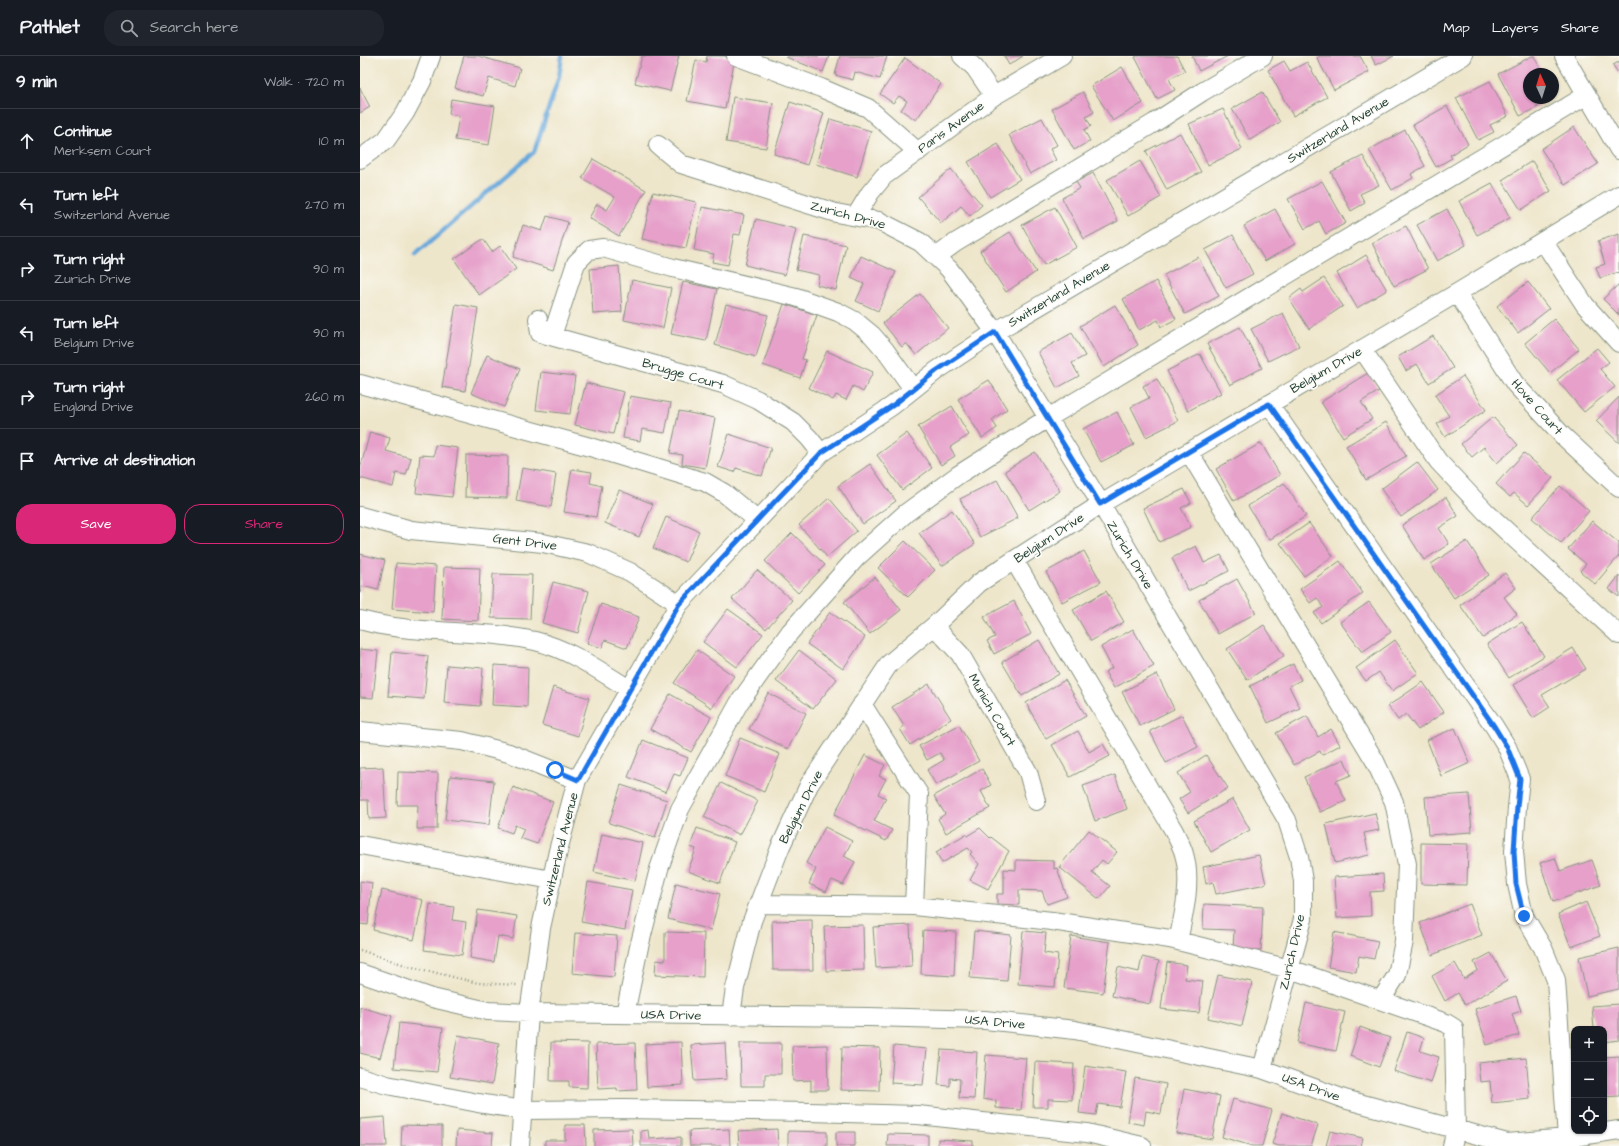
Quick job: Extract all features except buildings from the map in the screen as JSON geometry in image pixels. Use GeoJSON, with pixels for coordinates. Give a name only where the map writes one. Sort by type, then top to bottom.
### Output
{"type":"FeatureCollection","features":[{"type":"Feature","properties":{"kind":"street"},"geometry":{"type":"LineString","coordinates":[[360,159],[386,140],[406,114],[422,81],[431,56]]}},
{"type":"Feature","properties":{"kind":"street"},"geometry":{"type":"LineString","coordinates":[[736,56],[821,88],[868,108],[918,152]]}},
{"type":"Feature","properties":{"kind":"street"},"geometry":{"type":"LineString","coordinates":[[962,56],[975,68],[994,96]]}},
{"type":"Feature","properties":{"kind":"street","name":"Paris Avenue"},"geometry":{"type":"LineString","coordinates":[[856,216],[870,193],[884,176],[994,96],[1062,56]]}},
{"type":"Feature","properties":{"kind":"street"},"geometry":{"type":"LineString","coordinates":[[936,257],[961,239],[1263,56]]}},
{"type":"Feature","properties":{"kind":"street","name":"Switzerland Avenue"},"geometry":{"type":"LineString","coordinates":[[520,1146],[529,1013],[541,928],[578,780],[679,604],[821,453],[892,406],[936,371],[995,332],[1463,56]]}},
{"type":"Feature","properties":{"kind":"street"},"geometry":{"type":"LineString","coordinates":[[1564,56],[1619,150]]}},
{"type":"Feature","properties":{"kind":"street"},"geometry":{"type":"LineString","coordinates":[[625,1014],[639,947],[659,869],[680,808],[739,703],[790,632],[858,557],[912,509],[958,475],[1048,418],[1587,95]]}},
{"type":"Feature","properties":{"kind":"street","name":"Zurich Drive"},"geometry":{"type":"LineString","coordinates":[[658,145],[681,164],[836,213],[879,220],[892,226],[920,242],[949,269],[995,332],[1100,504],[1287,820],[1299,857],[1303,881],[1303,919],[1262,1069]]}},
{"type":"Feature","properties":{"kind":"street","name":"Belgium Drive"},"geometry":{"type":"LineString","coordinates":[[731,1016],[735,988],[752,921],[780,848],[809,785],[889,664],[934,626],[979,583],[1100,504],[1457,293],[1619,195]]}},
{"type":"Feature","properties":{"kind":"street"},"geometry":{"type":"LineString","coordinates":[[1543,241],[1585,305],[1619,343]]}},
{"type":"Feature","properties":{"kind":"street"},"geometry":{"type":"LineString","coordinates":[[552,336],[576,263],[589,250],[603,248],[673,268],[796,297],[838,312],[855,321],[872,335],[885,350],[913,389]]}},
{"type":"Feature","properties":{"kind":"street","name":"Hove Court"},"geometry":{"type":"LineString","coordinates":[[1457,293],[1515,384],[1562,436],[1619,488]]}},
{"type":"Feature","properties":{"kind":"street","name":"Brugge Court"},"geometry":{"type":"LineString","coordinates":[[538,319],[540,333],[723,384],[758,400],[793,422],[821,453]]}},
{"type":"Feature","properties":{"kind":"street"},"geometry":{"type":"LineString","coordinates":[[1362,349],[1438,461],[1486,512],[1619,635]]}},
{"type":"Feature","properties":{"kind":"street"},"geometry":{"type":"LineString","coordinates":[[360,384],[582,445],[705,482],[724,493],[757,520]]}},
{"type":"Feature","properties":{"kind":"street"},"geometry":{"type":"LineString","coordinates":[[1269,404],[1494,726],[1507,747],[1520,779],[1514,851],[1516,884],[1524,916],[1543,948],[1556,980],[1567,1138]]}},
{"type":"Feature","properties":{"kind":"street"},"geometry":{"type":"LineString","coordinates":[[1189,452],[1375,761],[1394,802],[1407,864],[1404,941],[1397,975],[1381,1000]]}},
{"type":"Feature","properties":{"kind":"street","name":"Gent Drive"},"geometry":{"type":"LineString","coordinates":[[360,516],[411,530],[543,543],[588,553],[630,572],[679,604]]}},
{"type":"Feature","properties":{"kind":"street"},"geometry":{"type":"LineString","coordinates":[[1014,560],[1174,831],[1184,854],[1188,878],[1178,941]]}},
{"type":"Feature","properties":{"kind":"street"},"geometry":{"type":"LineString","coordinates":[[360,620],[380,625],[417,630],[508,636],[536,641],[558,649],[590,665],[630,689]]}},
{"type":"Feature","properties":{"kind":"street","name":"Munich Court"},"geometry":{"type":"LineString","coordinates":[[934,626],[960,654],[1028,772],[1036,801]]}},
{"type":"Feature","properties":{"kind":"street"},"geometry":{"type":"LineString","coordinates":[[862,704],[919,794],[914,906]]}},
{"type":"Feature","properties":{"kind":"street"},"geometry":{"type":"LineString","coordinates":[[360,731],[462,741],[509,753],[578,780]]}},
{"type":"Feature","properties":{"kind":"street"},"geometry":{"type":"LineString","coordinates":[[360,845],[552,880]]}},
{"type":"Feature","properties":{"kind":"street"},"geometry":{"type":"LineString","coordinates":[[759,904],[914,906],[1052,921],[1178,941],[1290,968],[1446,1023],[1454,1028],[1454,1138]]}},
{"type":"Feature","properties":{"kind":"street","name":"USA Drive"},"geometry":{"type":"LineString","coordinates":[[360,973],[432,998],[488,1011],[529,1013],[985,1020],[1074,1030],[1262,1069],[1344,1099],[1428,1121],[1454,1138],[1507,1142],[1567,1138],[1619,1130]]}},
{"type":"Feature","properties":{"kind":"street"},"geometry":{"type":"LineString","coordinates":[[360,1077],[387,1085],[478,1103],[523,1110],[624,1109],[918,1115],[1088,1133],[1142,1146]]}},
{"type":"Feature","properties":{"kind":"path"},"geometry":{"type":"LineString","coordinates":[[360,950],[408,966],[478,983],[533,986]]}},
{"type":"Feature","properties":{"kind":"waterway"},"geometry":{"type":"LineString","coordinates":[[415,255],[534,152],[559,77],[562,56]]}},
{"type":"Feature","properties":{"kind":"route"},"geometry":{"type":"LineString","coordinates":[[555,770],[578,780],[599,740],[679,604],[821,453],[864,423],[892,406],[936,371],[995,332],[1100,504],[1269,404],[1494,726],[1507,747],[1520,779],[1514,851],[1516,884],[1524,916]]}}]}
